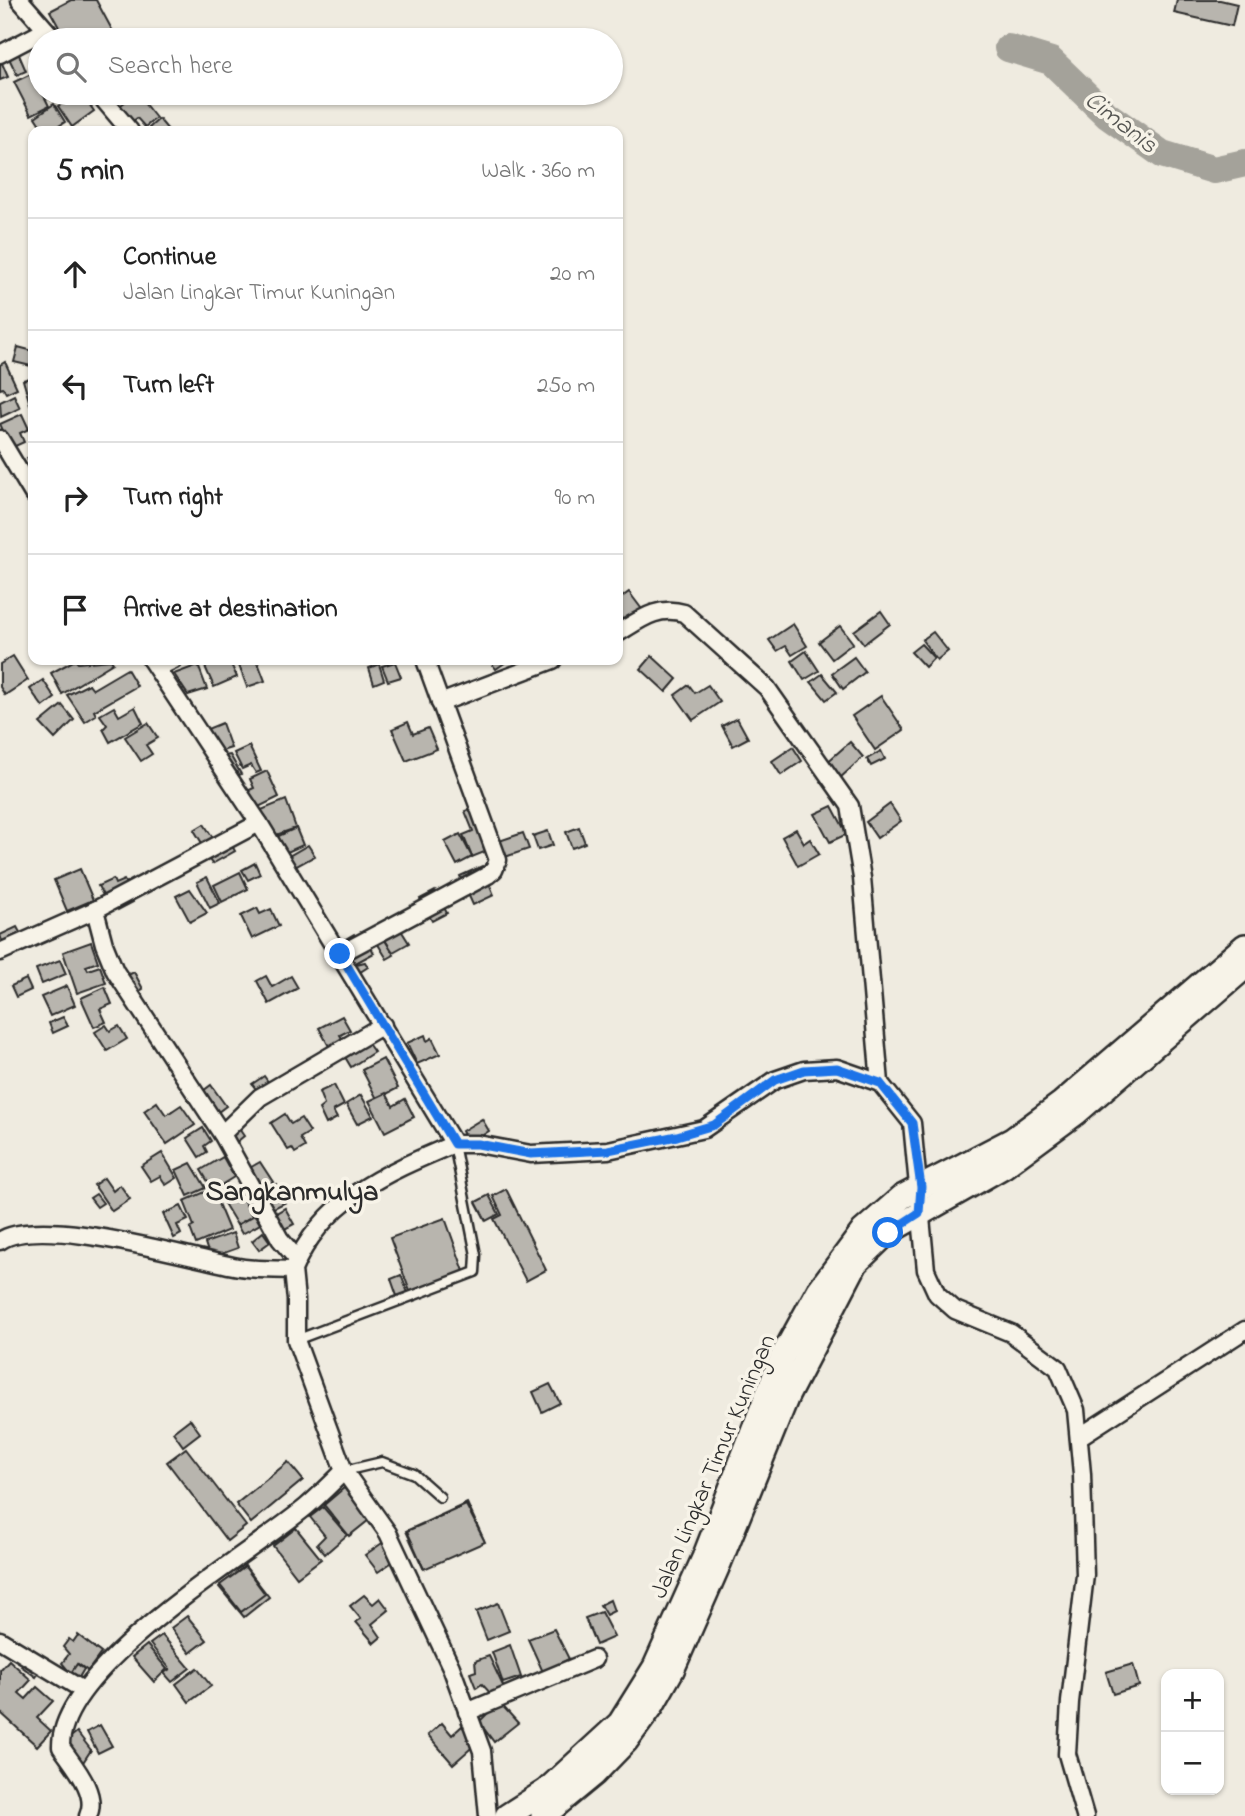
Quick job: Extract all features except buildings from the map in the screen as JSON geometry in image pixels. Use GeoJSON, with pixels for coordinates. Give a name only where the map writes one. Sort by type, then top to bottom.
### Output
{"type":"FeatureCollection","features":[{"type":"Feature","properties":{"kind":"main road","name":"Jalan Lingkar Timur Kuningan"},"geometry":{"type":"LineString","coordinates":[[507,1816],[545,1791],[620,1723],[655,1667],[704,1558],[782,1357],[819,1290],[863,1231],[886,1208],[1022,1133],[1062,1103],[1245,946]]}},
{"type":"Feature","properties":{"kind":"main road","name":"Jalan Lingkar Timur Kuningan"},"geometry":{"type":"LineString","coordinates":[[543,1816],[594,1774],[626,1741],[651,1707],[672,1670],[787,1395],[849,1274],[888,1233],[1004,1166],[1076,1113],[1245,967]]}},
{"type":"Feature","properties":{"kind":"street"},"geometry":{"type":"LineString","coordinates":[[20,0],[44,28]]}},
{"type":"Feature","properties":{"kind":"street"},"geometry":{"type":"LineString","coordinates":[[0,54],[28,43]]}},
{"type":"Feature","properties":{"kind":"street"},"geometry":{"type":"LineString","coordinates":[[108,105],[126,126]]}},
{"type":"Feature","properties":{"kind":"street"},"geometry":{"type":"LineString","coordinates":[[0,439],[4,459],[28,488]]}},
{"type":"Feature","properties":{"kind":"street"},"geometry":{"type":"LineString","coordinates":[[623,631],[650,613],[672,609],[684,613],[767,688],[850,806],[862,878],[880,1083]]}},
{"type":"Feature","properties":{"kind":"street"},"geometry":{"type":"LineString","coordinates":[[155,665],[340,954],[454,1144]]}},
{"type":"Feature","properties":{"kind":"street"},"geometry":{"type":"LineString","coordinates":[[340,954],[495,870],[498,860],[427,665]]}},
{"type":"Feature","properties":{"kind":"street"},"geometry":{"type":"LineString","coordinates":[[440,703],[540,665]]}},
{"type":"Feature","properties":{"kind":"street"},"geometry":{"type":"LineString","coordinates":[[0,952],[95,910],[258,823]]}},
{"type":"Feature","properties":{"kind":"street"},"geometry":{"type":"LineString","coordinates":[[95,910],[115,971],[222,1134],[295,1264],[296,1340],[345,1471],[388,1533],[451,1667],[482,1751],[488,1816]]}},
{"type":"Feature","properties":{"kind":"street"},"geometry":{"type":"LineString","coordinates":[[222,1134],[260,1097],[383,1025]]}},
{"type":"Feature","properties":{"kind":"street"},"geometry":{"type":"LineString","coordinates":[[295,1264],[326,1219],[356,1191],[383,1174],[454,1144],[478,1144],[531,1154],[608,1150],[704,1129],[775,1080],[804,1070],[837,1068],[880,1083],[912,1123],[921,1187],[919,1213],[926,1270],[937,1294],[956,1310],[1011,1333],[1058,1368],[1076,1410],[1085,1575],[1070,1702],[1067,1754],[1084,1816]]}},
{"type":"Feature","properties":{"kind":"street"},"geometry":{"type":"LineString","coordinates":[[0,1241],[34,1232],[71,1234],[241,1267],[295,1264]]}},
{"type":"Feature","properties":{"kind":"street"},"geometry":{"type":"LineString","coordinates":[[1079,1437],[1245,1330]]}},
{"type":"Feature","properties":{"kind":"street"},"geometry":{"type":"LineString","coordinates":[[88,1816],[92,1808],[90,1796],[61,1747],[65,1722],[83,1690],[119,1650],[306,1507],[345,1471]]}},
{"type":"Feature","properties":{"kind":"street"},"geometry":{"type":"LineString","coordinates":[[0,1640],[83,1690]]}},
{"type":"Feature","properties":{"kind":"street"},"geometry":{"type":"LineString","coordinates":[[467,1712],[594,1659]]}},
{"type":"Feature","properties":{"kind":"lane"},"geometry":{"type":"LineString","coordinates":[[296,1340],[475,1272],[474,1248],[454,1144]]}},
{"type":"Feature","properties":{"kind":"lane"},"geometry":{"type":"LineString","coordinates":[[345,1471],[382,1462],[414,1474],[440,1497]]}},
{"type":"Feature","properties":{"kind":"waterway","name":"Cimanis"},"geometry":{"type":"LineString","coordinates":[[1008,48],[1051,61],[1107,115],[1162,154],[1214,170],[1245,163]]}},
{"type":"Feature","properties":{"kind":"district","name":"Sangkanmulya"},"geometry":{"type":"Point","coordinates":[292,1190]}},
{"type":"Feature","properties":{"kind":"route"},"geometry":{"type":"LineString","coordinates":[[340,954],[454,1144],[478,1144],[531,1154],[608,1150],[677,1136],[714,1125],[775,1080],[804,1070],[837,1068],[880,1083],[912,1123],[921,1187],[919,1213],[888,1233]]}}]}
